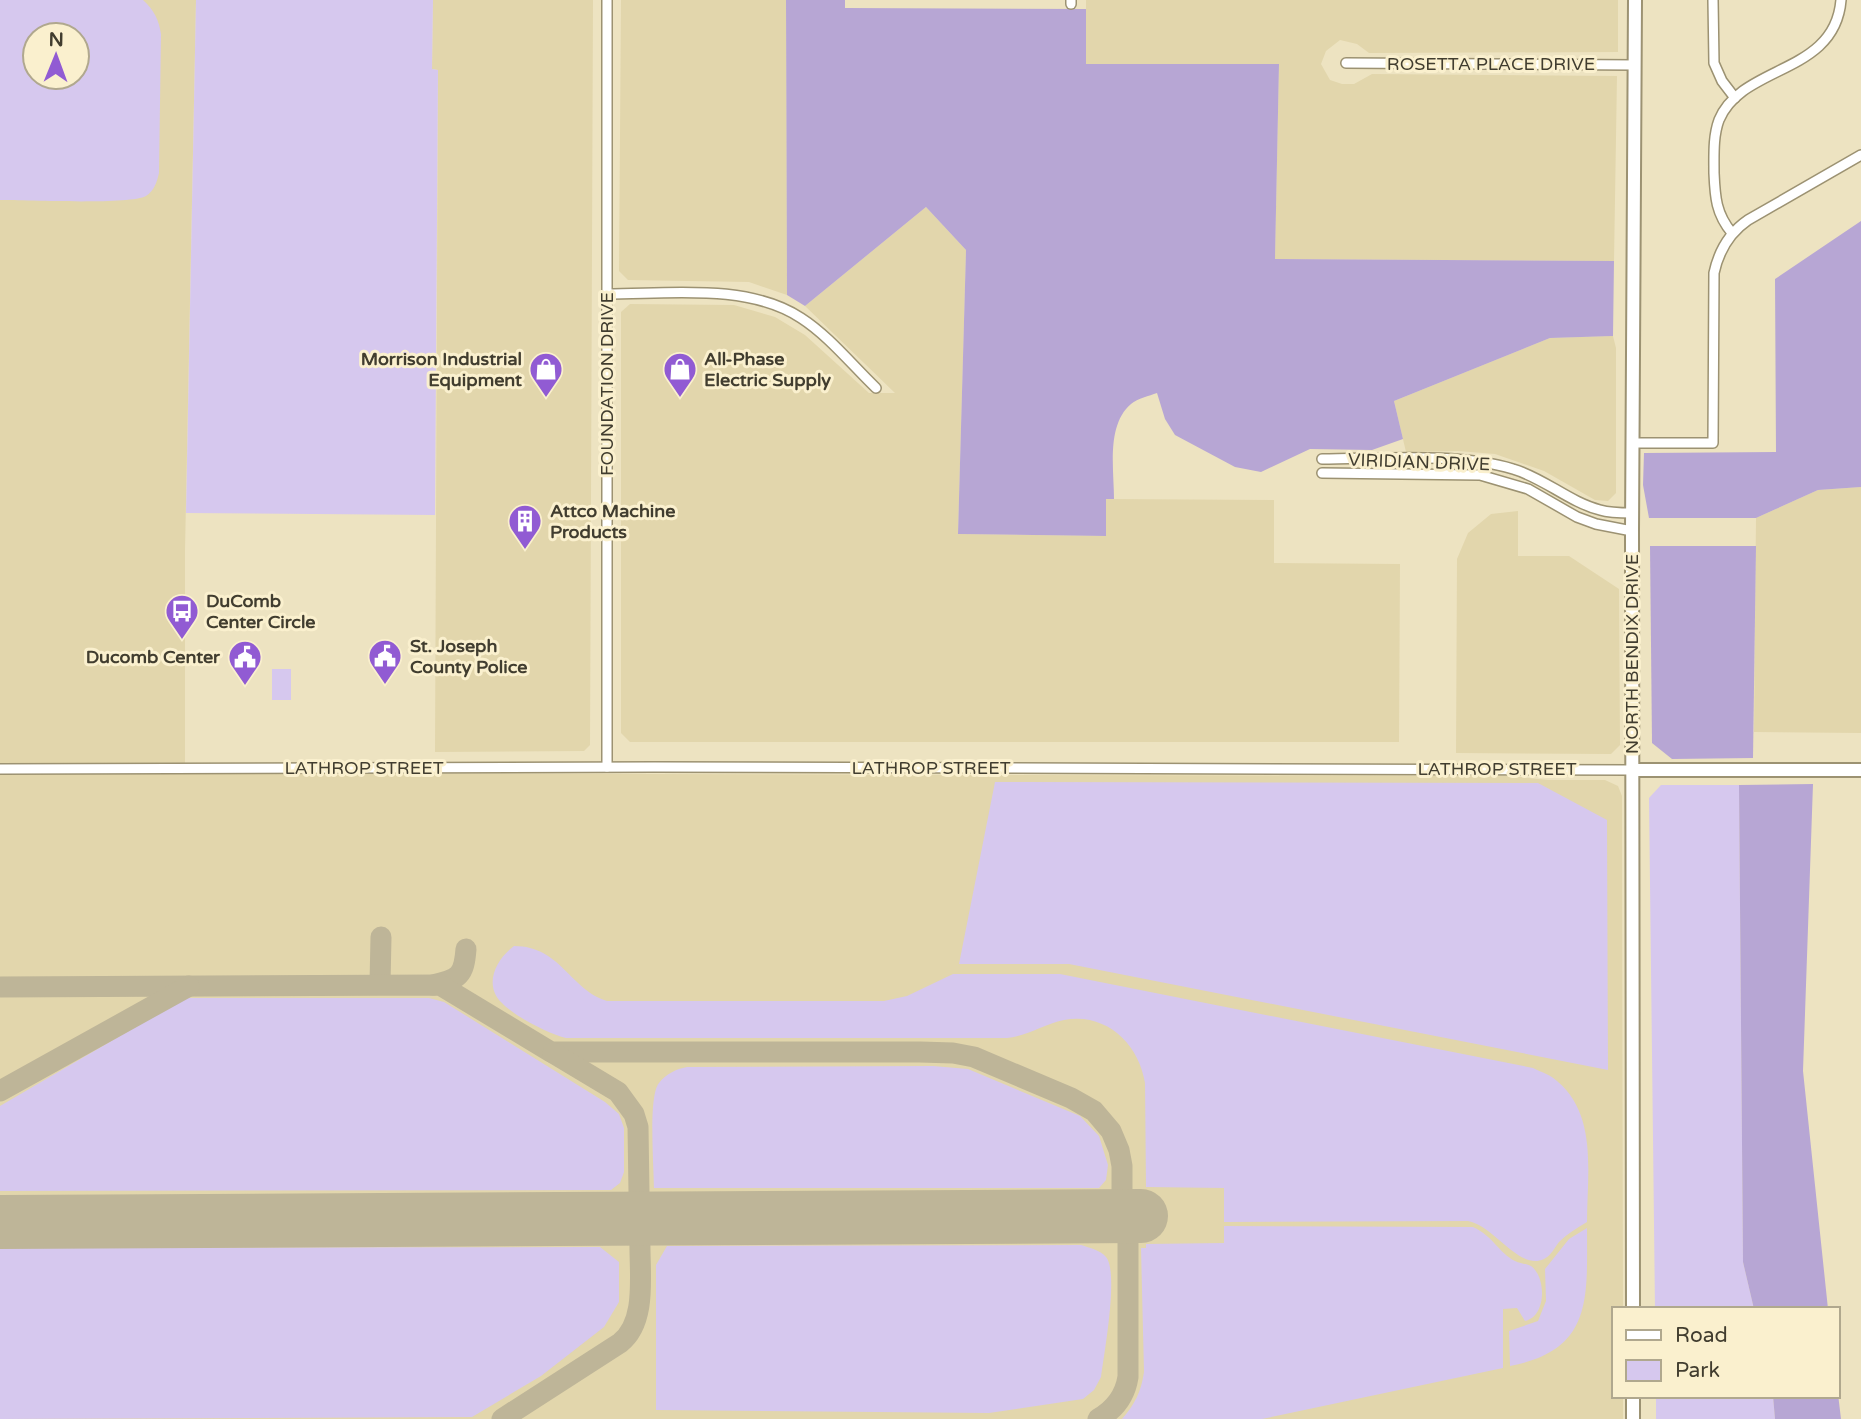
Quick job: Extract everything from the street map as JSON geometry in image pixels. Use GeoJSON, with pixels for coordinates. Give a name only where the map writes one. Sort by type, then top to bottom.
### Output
{"type":"FeatureCollection","features":[{"type":"Feature","properties":{"kind":"street","name":"FOUNDATION DRIVE"},"geometry":{"type":"LineString","coordinates":[[607,0],[607,767]]}},
{"type":"Feature","properties":{"kind":"street","name":"NORTH BENDIX DRIVE"},"geometry":{"type":"LineString","coordinates":[[1633,1307],[1632,443],[1635,0]]}},
{"type":"Feature","properties":{"kind":"street"},"geometry":{"type":"LineString","coordinates":[[1713,0],[1714,63],[1722,81],[1735,97]]}},
{"type":"Feature","properties":{"kind":"street"},"geometry":{"type":"LineString","coordinates":[[1732,233],[1716,206],[1714,147],[1719,121],[1735,97],[1821,45],[1833,29],[1841,0]]}},
{"type":"Feature","properties":{"kind":"street","name":"ROSETTA PLACE DRIVE"},"geometry":{"type":"LineString","coordinates":[[1346,63],[1635,65]]}},
{"type":"Feature","properties":{"kind":"street"},"geometry":{"type":"LineString","coordinates":[[1632,443],[1713,443],[1714,273],[1720,251],[1732,233],[1748,220],[1861,155]]}},
{"type":"Feature","properties":{"kind":"street"},"geometry":{"type":"LineString","coordinates":[[607,294],[735,295],[770,302],[807,322],[876,388]]}},
{"type":"Feature","properties":{"kind":"street","name":"VIRIDIAN DRIVE"},"geometry":{"type":"LineString","coordinates":[[1322,459],[1453,460],[1494,464],[1533,476],[1600,510],[1632,513]]}},
{"type":"Feature","properties":{"kind":"street","name":"VIRIDIAN DRIVE"},"geometry":{"type":"LineString","coordinates":[[1322,473],[1480,475],[1528,489],[1577,517],[1632,531]]}},
{"type":"Feature","properties":{"kind":"street","name":"LATHROP STREET"},"geometry":{"type":"LineString","coordinates":[[0,769],[607,767],[1861,771]]}},
{"type":"Feature","properties":{"kind":"street"},"geometry":{"type":"LineString","coordinates":[[1633,1398],[1633,1419]]}},
{"type":"Feature","properties":{"kind":"shaded area"},"geometry":{"type":"Polygon","coordinates":[[[0,0],[196,0],[185,551],[185,773],[1511,776],[1548,780],[1605,780],[1618,786],[1622,796],[1623,1307],[1612,1307],[1612,1398],[1623,1398],[1623,1419],[0,1419],[0,0]]]}},
{"type":"Feature","properties":{"kind":"shaded area"},"geometry":{"type":"Polygon","coordinates":[[[433,0],[593,0],[590,745],[584,751],[435,752],[438,70],[432,69],[433,0]]]}},
{"type":"Feature","properties":{"kind":"shaded area"},"geometry":{"type":"Polygon","coordinates":[[[621,0],[786,0],[787,295],[749,282],[628,280],[619,271],[621,0]]]}},
{"type":"Feature","properties":{"kind":"shaded area"},"geometry":{"type":"Polygon","coordinates":[[[786,0],[845,0],[845,8],[1086,9],[1086,64],[1279,64],[1275,259],[1614,261],[1613,336],[1550,338],[1394,401],[1403,439],[1372,450],[1310,449],[1261,472],[1235,467],[1175,435],[1165,419],[1157,393],[1131,404],[1118,424],[1113,448],[1114,499],[1106,499],[1106,536],[958,534],[966,250],[926,207],[805,306],[787,295],[786,0]]]}},
{"type":"Feature","properties":{"kind":"shaded area"},"geometry":{"type":"Polygon","coordinates":[[[1086,0],[1618,0],[1618,52],[1369,53],[1357,44],[1340,40],[1326,51],[1321,64],[1330,80],[1342,84],[1354,84],[1372,74],[1617,76],[1614,261],[1275,259],[1279,64],[1086,64],[1086,0]]]}},
{"type":"Feature","properties":{"kind":"shaded area"},"geometry":{"type":"Polygon","coordinates":[[[926,207],[966,250],[958,534],[1106,536],[1106,499],[1274,500],[1274,563],[1400,564],[1399,742],[630,742],[621,733],[621,312],[630,304],[734,305],[775,317],[805,335],[869,393],[895,393],[805,306],[926,207]]]}},
{"type":"Feature","properties":{"kind":"shaded area"},"geometry":{"type":"Polygon","coordinates":[[[1861,221],[1861,487],[1818,490],[1756,518],[1649,518],[1643,485],[1644,453],[1776,452],[1775,279],[1861,221]]]}},
{"type":"Feature","properties":{"kind":"shaded area"},"geometry":{"type":"Polygon","coordinates":[[[1613,336],[1616,348],[1616,493],[1608,501],[1595,500],[1544,471],[1495,454],[1458,451],[1406,452],[1394,401],[1550,338],[1613,336]]]}},
{"type":"Feature","properties":{"kind":"shaded area"},"geometry":{"type":"Polygon","coordinates":[[[1861,487],[1861,733],[1754,732],[1756,518],[1818,490],[1861,487]]]}},
{"type":"Feature","properties":{"kind":"shaded area"},"geometry":{"type":"Polygon","coordinates":[[[1518,511],[1518,556],[1569,556],[1619,589],[1620,745],[1611,754],[1456,753],[1457,559],[1468,533],[1491,514],[1518,511]]]}},
{"type":"Feature","properties":{"kind":"shaded area"},"geometry":{"type":"Polygon","coordinates":[[[1650,546],[1756,546],[1753,758],[1672,759],[1652,743],[1650,546]]]}},
{"type":"Feature","properties":{"kind":"shaded area"},"geometry":{"type":"Polygon","coordinates":[[[1813,784],[1803,1071],[1828,1307],[1754,1307],[1743,1262],[1739,785],[1813,784]]]}},
{"type":"Feature","properties":{"kind":"shaded area"},"geometry":{"type":"Polygon","coordinates":[[[1773,1398],[1838,1398],[1841,1419],[1775,1419],[1773,1398]]]}},
{"type":"Feature","properties":{"kind":"green space"},"geometry":{"type":"Polygon","coordinates":[[[0,0],[143,0],[159,24],[159,173],[156,183],[146,196],[136,199],[0,200],[0,0]]]}},
{"type":"Feature","properties":{"kind":"green space"},"geometry":{"type":"Polygon","coordinates":[[[196,0],[433,0],[432,69],[438,70],[435,515],[186,513],[196,0]]]}},
{"type":"Feature","properties":{"kind":"green space"},"geometry":{"type":"Polygon","coordinates":[[[272,669],[291,669],[291,700],[272,700],[272,669]]]}},
{"type":"Feature","properties":{"kind":"green space"},"geometry":{"type":"Polygon","coordinates":[[[995,782],[1538,783],[1607,820],[1608,1070],[1069,964],[959,964],[995,782]]]}},
{"type":"Feature","properties":{"kind":"green space"},"geometry":{"type":"Polygon","coordinates":[[[1661,785],[1739,785],[1743,1262],[1754,1307],[1655,1307],[1649,798],[1661,785]]]}},
{"type":"Feature","properties":{"kind":"green space"},"geometry":{"type":"Polygon","coordinates":[[[514,946],[543,953],[583,988],[607,1001],[884,1001],[907,996],[953,974],[1060,974],[1533,1068],[1549,1075],[1570,1095],[1585,1128],[1588,1166],[1587,1222],[1562,1239],[1546,1258],[1535,1261],[1516,1254],[1488,1231],[1468,1221],[1224,1222],[1224,1188],[1146,1187],[1145,1083],[1142,1069],[1128,1044],[1107,1026],[1094,1021],[1064,1020],[1007,1038],[566,1038],[523,1019],[496,996],[493,988],[494,973],[502,958],[514,946]]]}},
{"type":"Feature","properties":{"kind":"green space"},"geometry":{"type":"Polygon","coordinates":[[[185,998],[429,998],[444,1002],[605,1102],[619,1114],[624,1128],[624,1172],[620,1183],[611,1190],[0,1191],[0,1106],[185,998]]]}},
{"type":"Feature","properties":{"kind":"green space"},"geometry":{"type":"Polygon","coordinates":[[[933,1066],[968,1069],[1080,1116],[1099,1136],[1108,1165],[1106,1180],[1099,1188],[654,1188],[653,1117],[656,1090],[662,1080],[675,1071],[687,1067],[933,1066]]]}},
{"type":"Feature","properties":{"kind":"green space"},"geometry":{"type":"Polygon","coordinates":[[[1224,1226],[1473,1227],[1486,1235],[1509,1258],[1535,1270],[1541,1283],[1542,1299],[1537,1313],[1525,1321],[1517,1308],[1503,1309],[1503,1368],[1262,1419],[1122,1419],[1137,1397],[1144,1372],[1141,1248],[1146,1248],[1146,1244],[1224,1243],[1224,1226]]]}},
{"type":"Feature","properties":{"kind":"green space"},"geometry":{"type":"Polygon","coordinates":[[[1587,1228],[1587,1277],[1580,1318],[1571,1334],[1557,1348],[1537,1358],[1510,1366],[1509,1331],[1538,1321],[1546,1301],[1545,1269],[1569,1239],[1587,1228]]]}},
{"type":"Feature","properties":{"kind":"green space"},"geometry":{"type":"Polygon","coordinates":[[[1081,1245],[1106,1257],[1111,1279],[1110,1314],[1101,1377],[1094,1390],[1083,1399],[989,1413],[656,1410],[656,1265],[667,1246],[1081,1245]]]}},
{"type":"Feature","properties":{"kind":"green space"},"geometry":{"type":"Polygon","coordinates":[[[600,1247],[619,1262],[619,1302],[604,1327],[541,1376],[472,1417],[0,1419],[0,1248],[600,1247]]]}},
{"type":"Feature","properties":{"kind":"green space"},"geometry":{"type":"Polygon","coordinates":[[[1656,1398],[1773,1398],[1775,1419],[1656,1419],[1656,1398]]]}},
{"type":"Feature","properties":{"kind":"taxiway"},"geometry":{"type":"LineString","coordinates":[[380,984],[381,937]]}},
{"type":"Feature","properties":{"kind":"taxiway"},"geometry":{"type":"LineString","coordinates":[[433,985],[449,981],[462,971],[466,949]]}},
{"type":"Feature","properties":{"kind":"taxiway"},"geometry":{"type":"LineString","coordinates":[[0,987],[440,985],[551,1052],[920,1052],[974,1057],[1071,1098],[1094,1111],[1111,1131],[1119,1150],[1122,1166],[1122,1216]]}},
{"type":"Feature","properties":{"kind":"taxiway"},"geometry":{"type":"LineString","coordinates":[[0,1091],[189,986]]}},
{"type":"Feature","properties":{"kind":"taxiway"},"geometry":{"type":"LineString","coordinates":[[553,1053],[618,1092],[634,1114],[638,1127],[639,1193],[636,1204],[629,1210],[607,1220]]}},
{"type":"Feature","properties":{"kind":"taxiway"},"geometry":{"type":"LineString","coordinates":[[1098,1419],[1118,1402],[1128,1377],[1128,1216]]}},
{"type":"Feature","properties":{"kind":"taxiway"},"geometry":{"type":"LineString","coordinates":[[502,1419],[620,1343],[629,1334],[635,1322],[640,1295],[640,1239],[630,1228],[607,1220]]}},
{"type":"Feature","properties":{"kind":"runway"},"geometry":{"type":"LineString","coordinates":[[0,1222],[1141,1216]]}},
{"type":"Feature","properties":{"kind":"place","name":"Morrison Industrial Equipment"},"geometry":{"type":"Point","coordinates":[546,399]}},
{"type":"Feature","properties":{"kind":"place","name":"All-Phase Electric Supply"},"geometry":{"type":"Point","coordinates":[680,399]}},
{"type":"Feature","properties":{"kind":"place","name":"Attco Machine Products"},"geometry":{"type":"Point","coordinates":[525,551]}},
{"type":"Feature","properties":{"kind":"place","name":"DuComb Center Circle"},"geometry":{"type":"Point","coordinates":[182,641]}},
{"type":"Feature","properties":{"kind":"place","name":"St. Joseph County Police"},"geometry":{"type":"Point","coordinates":[385,686]}},
{"type":"Feature","properties":{"kind":"place","name":"Ducomb Center"},"geometry":{"type":"Point","coordinates":[245,687]}}]}
